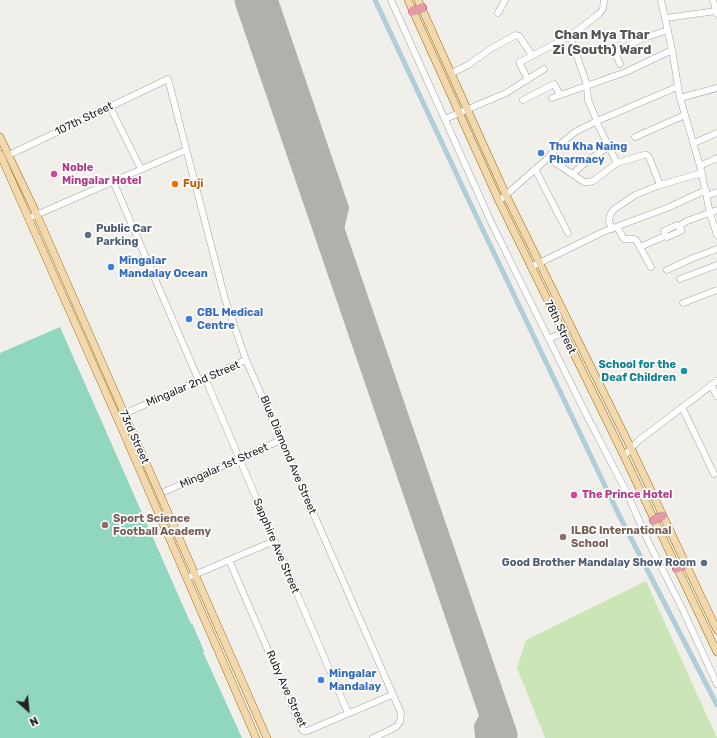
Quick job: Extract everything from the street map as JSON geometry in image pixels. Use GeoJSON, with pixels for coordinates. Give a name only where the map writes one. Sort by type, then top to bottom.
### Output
{"type":"FeatureCollection","features":[{"type":"Feature","properties":{"kind":"main road","name":"78th Street"},"geometry":{"type":"LineString","coordinates":[[408,0],[420,3]]}},
{"type":"Feature","properties":{"kind":"main road","name":"78th Street"},"geometry":{"type":"LineString","coordinates":[[420,3],[506,195],[631,448],[658,518]]}},
{"type":"Feature","properties":{"kind":"main road","name":"78th Street"},"geometry":{"type":"LineString","coordinates":[[420,3],[460,112],[499,201],[624,456],[658,518],[715,642],[717,652]]}},
{"type":"Feature","properties":{"kind":"main road","name":"73rd Street"},"geometry":{"type":"LineString","coordinates":[[0,137],[37,215],[267,738]]}},
{"type":"Feature","properties":{"kind":"main road","name":"107th Street"},"geometry":{"type":"LineString","coordinates":[[1,157],[9,155]]}},
{"type":"Feature","properties":{"kind":"main road","name":"73rd Street"},"geometry":{"type":"LineString","coordinates":[[1,157],[117,417],[256,738]]}},
{"type":"Feature","properties":{"kind":"main road","name":"78th Street"},"geometry":{"type":"LineString","coordinates":[[681,566],[717,630]]}},
{"type":"Feature","properties":{"kind":"main road"},"geometry":{"type":"LineString","coordinates":[[251,726],[260,722]]}},
{"type":"Feature","properties":{"kind":"street"},"geometry":{"type":"LineString","coordinates":[[391,0],[492,224],[586,414],[628,493],[648,540],[717,683]]}},
{"type":"Feature","properties":{"kind":"street"},"geometry":{"type":"LineString","coordinates":[[498,13],[505,0]]}},
{"type":"Feature","properties":{"kind":"street"},"geometry":{"type":"LineString","coordinates":[[528,80],[520,64],[522,60],[570,36],[599,14],[603,9],[604,0]]}},
{"type":"Feature","properties":{"kind":"street"},"geometry":{"type":"LineString","coordinates":[[661,0],[672,50],[677,87],[694,143],[710,213],[717,235]]}},
{"type":"Feature","properties":{"kind":"street"},"geometry":{"type":"LineString","coordinates":[[666,18],[716,13],[713,0]]}},
{"type":"Feature","properties":{"kind":"street"},"geometry":{"type":"LineString","coordinates":[[620,64],[616,55],[622,49],[641,39],[668,30]]}},
{"type":"Feature","properties":{"kind":"street"},"geometry":{"type":"LineString","coordinates":[[452,73],[468,65],[492,48],[516,35],[519,36],[532,56]]}},
{"type":"Feature","properties":{"kind":"street"},"geometry":{"type":"LineString","coordinates":[[570,36],[587,85],[588,100],[617,163]]}},
{"type":"Feature","properties":{"kind":"street"},"geometry":{"type":"LineString","coordinates":[[552,98],[626,72],[672,50]]}},
{"type":"Feature","properties":{"kind":"street"},"geometry":{"type":"LineString","coordinates":[[445,119],[506,93],[544,69]]}},
{"type":"Feature","properties":{"kind":"street","name":"107th Street"},"geometry":{"type":"LineString","coordinates":[[9,155],[168,79]]}},
{"type":"Feature","properties":{"kind":"street","name":"Blue Diamond Ave Street"},"geometry":{"type":"LineString","coordinates":[[168,79],[225,299],[246,360],[400,713],[400,722],[396,727],[373,738]]}},
{"type":"Feature","properties":{"kind":"street"},"geometry":{"type":"LineString","coordinates":[[523,100],[554,84],[560,95]]}},
{"type":"Feature","properties":{"kind":"street"},"geometry":{"type":"LineString","coordinates":[[499,201],[575,132],[677,87]]}},
{"type":"Feature","properties":{"kind":"street"},"geometry":{"type":"LineString","coordinates":[[680,98],[717,88]]}},
{"type":"Feature","properties":{"kind":"street"},"geometry":{"type":"LineString","coordinates":[[110,107],[141,169]]}},
{"type":"Feature","properties":{"kind":"street"},"geometry":{"type":"LineString","coordinates":[[635,137],[685,115]]}},
{"type":"Feature","properties":{"kind":"street"},"geometry":{"type":"LineString","coordinates":[[694,143],[717,133]]}},
{"type":"Feature","properties":{"kind":"street"},"geometry":{"type":"LineString","coordinates":[[572,174],[608,146]]}},
{"type":"Feature","properties":{"kind":"street"},"geometry":{"type":"LineString","coordinates":[[29,218],[186,150]]}},
{"type":"Feature","properties":{"kind":"street"},"geometry":{"type":"LineString","coordinates":[[548,158],[584,182],[589,182],[617,163],[647,154],[660,185]]}},
{"type":"Feature","properties":{"kind":"street"},"geometry":{"type":"LineString","coordinates":[[700,166],[717,158]]}},
{"type":"Feature","properties":{"kind":"street"},"geometry":{"type":"LineString","coordinates":[[536,169],[568,234]]}},
{"type":"Feature","properties":{"kind":"street"},"geometry":{"type":"LineString","coordinates":[[651,267],[634,239],[624,239],[609,222],[610,215],[613,210],[636,195],[660,185],[702,173]]}},
{"type":"Feature","properties":{"kind":"street","name":"Sapphire Ave Street"},"geometry":{"type":"LineString","coordinates":[[114,181],[202,379],[240,459],[348,713]]}},
{"type":"Feature","properties":{"kind":"street"},"geometry":{"type":"LineString","coordinates":[[531,267],[571,247],[615,228],[706,192],[709,195],[717,192]]}},
{"type":"Feature","properties":{"kind":"street"},"geometry":{"type":"LineString","coordinates":[[640,247],[681,231],[679,226],[687,221],[717,210]]}},
{"type":"Feature","properties":{"kind":"street"},"geometry":{"type":"LineString","coordinates":[[666,270],[717,249]]}},
{"type":"Feature","properties":{"kind":"street"},"geometry":{"type":"LineString","coordinates":[[680,279],[717,265]]}},
{"type":"Feature","properties":{"kind":"street"},"geometry":{"type":"LineString","coordinates":[[683,303],[717,290]]}},
{"type":"Feature","properties":{"kind":"street"},"geometry":{"type":"LineString","coordinates":[[549,339],[563,332]]}},
{"type":"Feature","properties":{"kind":"street","name":"Mingalar 2nd Street"},"geometry":{"type":"LineString","coordinates":[[117,417],[246,360]]}},
{"type":"Feature","properties":{"kind":"street"},"geometry":{"type":"LineString","coordinates":[[624,456],[631,448],[717,381]]}},
{"type":"Feature","properties":{"kind":"street"},"geometry":{"type":"LineString","coordinates":[[712,385],[717,396]]}},
{"type":"Feature","properties":{"kind":"street"},"geometry":{"type":"LineString","coordinates":[[682,407],[714,474]]}},
{"type":"Feature","properties":{"kind":"street","name":"Mingalar 1st Street"},"geometry":{"type":"LineString","coordinates":[[166,491],[281,440]]}},
{"type":"Feature","properties":{"kind":"street"},"geometry":{"type":"LineString","coordinates":[[187,578],[274,541]]}},
{"type":"Feature","properties":{"kind":"street","name":"Ruby Ave Street"},"geometry":{"type":"LineString","coordinates":[[229,560],[302,730],[307,731],[392,695]]}},
{"type":"Feature","properties":{"kind":"green space"},"geometry":{"type":"Polygon","coordinates":[[[60,327],[242,738],[0,738],[0,353],[60,327]]]}},
{"type":"Feature","properties":{"kind":"green space"},"geometry":{"type":"Polygon","coordinates":[[[646,581],[717,738],[545,738],[517,668],[526,640],[646,581]]]}},
{"type":"Feature","properties":{"kind":"waterway"},"geometry":{"type":"LineString","coordinates":[[375,0],[618,513],[717,705]]}},
{"type":"Feature","properties":{"kind":"taxiway"},"geometry":{"type":"LineString","coordinates":[[272,0],[343,208],[334,245]]}},
{"type":"Feature","properties":{"kind":"taxiway"},"geometry":{"type":"LineString","coordinates":[[485,738],[481,736],[480,726],[492,705]]}},
{"type":"Feature","properties":{"kind":"taxiway"},"geometry":{"type":"LineString","coordinates":[[493,738],[502,735]]}},
{"type":"Feature","properties":{"kind":"runway"},"geometry":{"type":"LineString","coordinates":[[250,0],[502,735]]}},
{"type":"Feature","properties":{"kind":"place","name":"Thu Kha Naing Pharmacy"},"geometry":{"type":"Point","coordinates":[541,153]}},
{"type":"Feature","properties":{"kind":"place","name":"Noble Mingalar Hotel"},"geometry":{"type":"Point","coordinates":[54,174]}},
{"type":"Feature","properties":{"kind":"place","name":"Fuji"},"geometry":{"type":"Point","coordinates":[175,184]}},
{"type":"Feature","properties":{"kind":"place","name":"Public Car Parking"},"geometry":{"type":"Point","coordinates":[88,235]}},
{"type":"Feature","properties":{"kind":"place","name":"Mingalar Mandalay Ocean"},"geometry":{"type":"Point","coordinates":[111,267]}},
{"type":"Feature","properties":{"kind":"place","name":"CBL Medical Centre"},"geometry":{"type":"Point","coordinates":[189,319]}},
{"type":"Feature","properties":{"kind":"place","name":"School for the Deaf Children"},"geometry":{"type":"Point","coordinates":[684,371]}},
{"type":"Feature","properties":{"kind":"place","name":"The Prince Hotel"},"geometry":{"type":"Point","coordinates":[574,495]}},
{"type":"Feature","properties":{"kind":"place","name":"Sport Science Football Academy"},"geometry":{"type":"Point","coordinates":[105,525]}},
{"type":"Feature","properties":{"kind":"place","name":"ILBC International School"},"geometry":{"type":"Point","coordinates":[563,537]}},
{"type":"Feature","properties":{"kind":"place","name":"Good Brother Mandalay Show Room"},"geometry":{"type":"Point","coordinates":[704,563]}},
{"type":"Feature","properties":{"kind":"place","name":"Mingalar Mandalay"},"geometry":{"type":"Point","coordinates":[321,680]}},
{"type":"Feature","properties":{"kind":"district","name":"Chan Mya Thar Zi (South) Ward"},"geometry":{"type":"Point","coordinates":[602,42]}}]}
